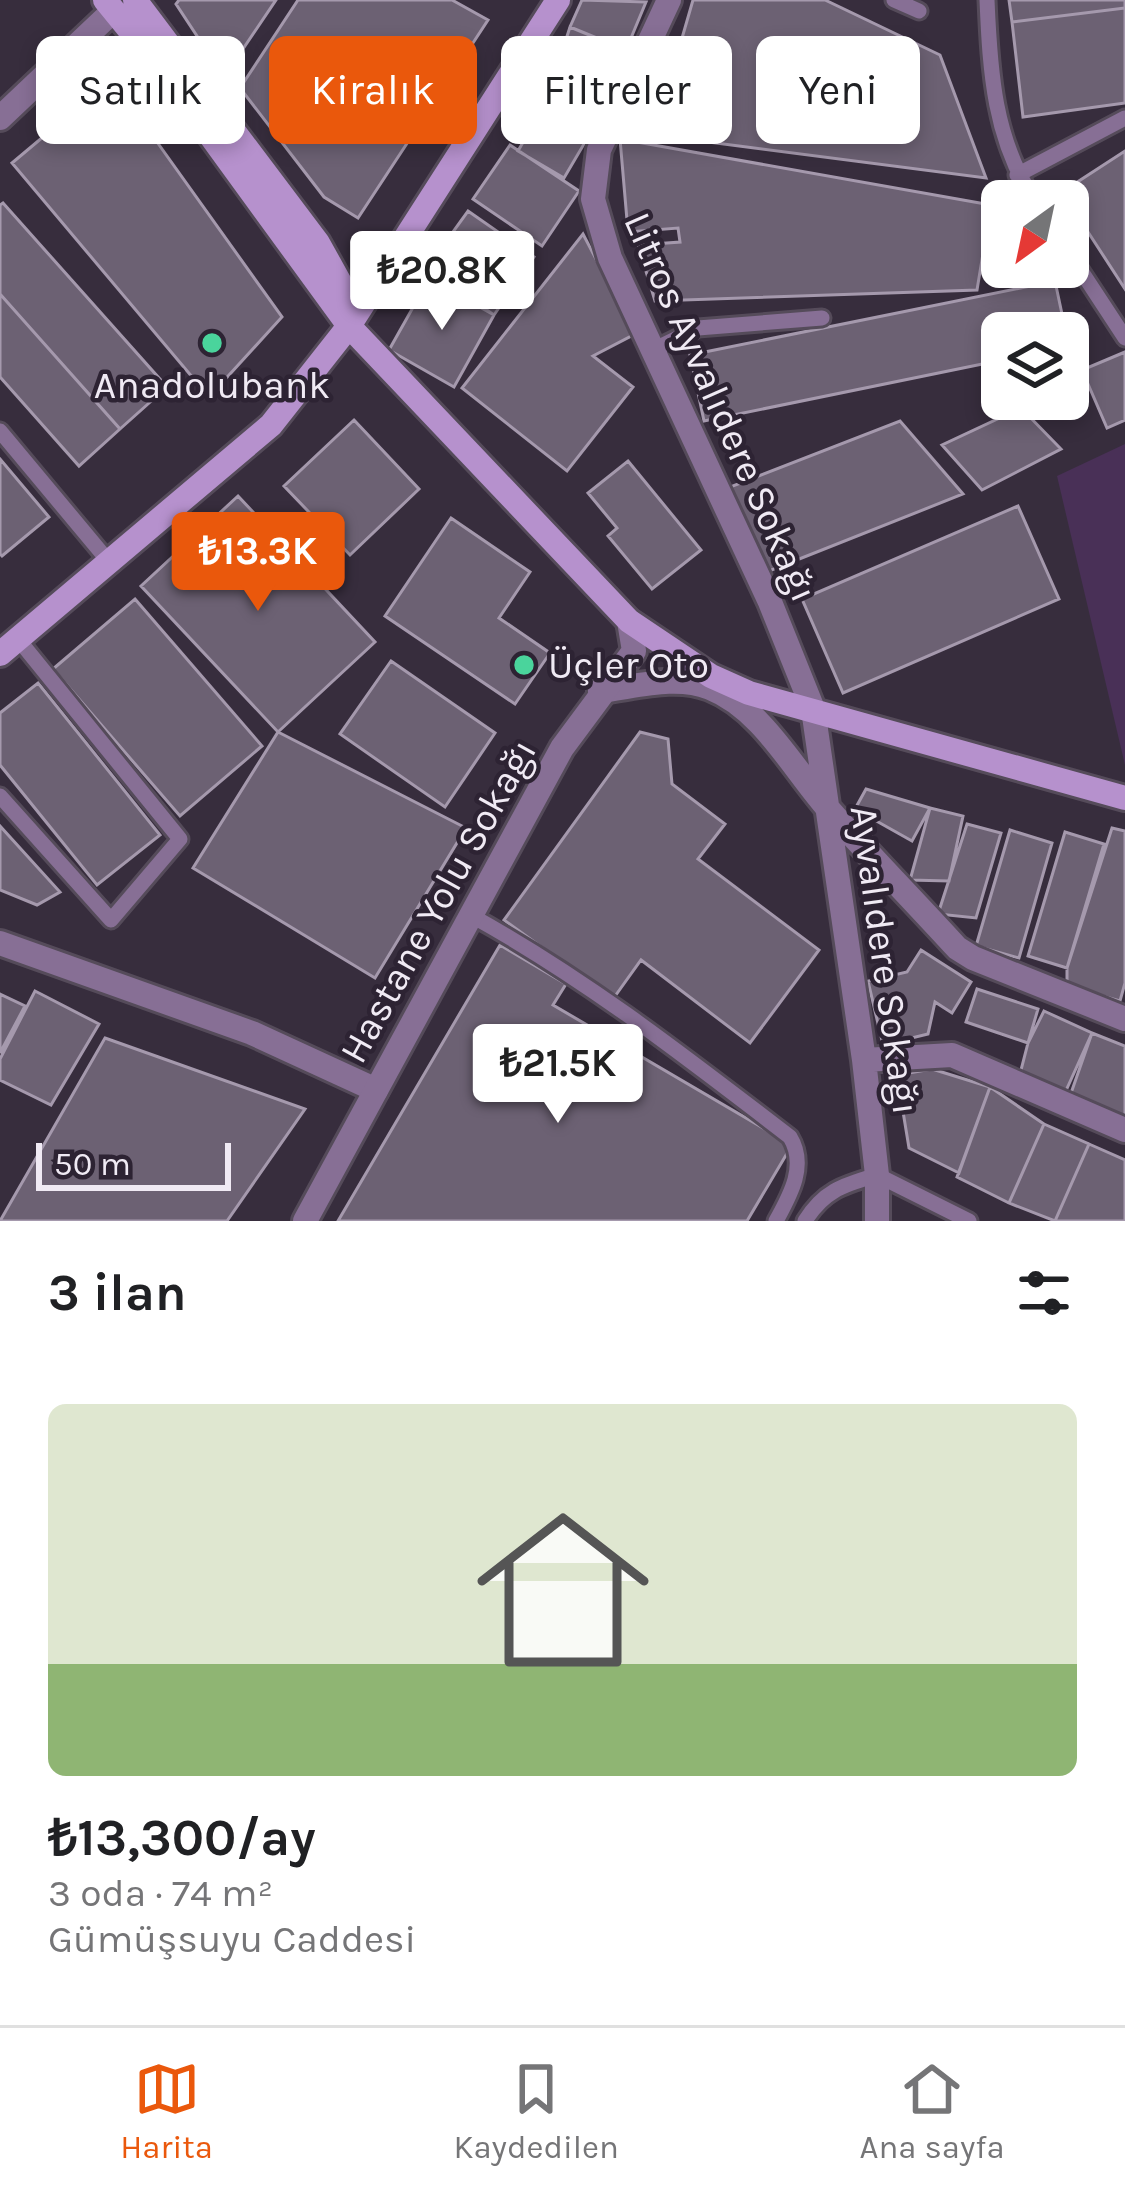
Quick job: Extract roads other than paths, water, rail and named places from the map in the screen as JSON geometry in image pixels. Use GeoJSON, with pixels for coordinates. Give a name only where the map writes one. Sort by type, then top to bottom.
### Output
{"type":"FeatureCollection","features":[{"type":"Feature","properties":{"kind":"main road"},"geometry":{"type":"LineString","coordinates":[[9,647],[271,425],[349,326],[558,0]]}},
{"type":"Feature","properties":{"kind":"main road"},"geometry":{"type":"LineString","coordinates":[[119,3],[318,243],[348,297],[349,326],[629,620],[712,676],[749,693],[1125,797]]}},
{"type":"Feature","properties":{"kind":"street","name":"Litros Ayvalıdere Sokağı"},"geometry":{"type":"LineString","coordinates":[[669,0],[599,150],[592,199],[610,258],[770,602],[813,709]]}},
{"type":"Feature","properties":{"kind":"street"},"geometry":{"type":"LineString","coordinates":[[0,118],[119,3]]}},
{"type":"Feature","properties":{"kind":"street","name":"Hastane Yolu Sokağı"},"geometry":{"type":"LineString","coordinates":[[305,1221],[562,748],[634,651],[629,620]]}},
{"type":"Feature","properties":{"kind":"street"},"geometry":{"type":"LineString","coordinates":[[600,692],[675,681],[727,697],[761,727],[828,809],[957,948],[1125,1018]]}},
{"type":"Feature","properties":{"kind":"street"},"geometry":{"type":"LineString","coordinates":[[761,727],[769,708],[780,701]]}},
{"type":"Feature","properties":{"kind":"street","name":"Ayvalıdere Sokağı"},"geometry":{"type":"LineString","coordinates":[[813,709],[864,1060],[878,1221]]}},
{"type":"Feature","properties":{"kind":"street"},"geometry":{"type":"LineString","coordinates":[[0,943],[252,1034],[376,1090]]}},
{"type":"Feature","properties":{"kind":"street"},"geometry":{"type":"LineString","coordinates":[[864,1060],[952,1055],[1125,1130]]}},
{"type":"Feature","properties":{"kind":"lane"},"geometry":{"type":"LineString","coordinates":[[894,0],[919,11]]}},
{"type":"Feature","properties":{"kind":"lane"},"geometry":{"type":"LineString","coordinates":[[987,0],[998,119],[1021,180]]}},
{"type":"Feature","properties":{"kind":"lane"},"geometry":{"type":"LineString","coordinates":[[1018,175],[1125,118]]}},
{"type":"Feature","properties":{"kind":"lane"},"geometry":{"type":"LineString","coordinates":[[1089,283],[1125,338]]}},
{"type":"Feature","properties":{"kind":"lane"},"geometry":{"type":"LineString","coordinates":[[652,350],[698,328],[822,318]]}},
{"type":"Feature","properties":{"kind":"lane"},"geometry":{"type":"LineString","coordinates":[[0,431],[110,563]]}},
{"type":"Feature","properties":{"kind":"lane"},"geometry":{"type":"LineString","coordinates":[[0,796],[111,920],[180,839],[9,647]]}},
{"type":"Feature","properties":{"kind":"lane"},"geometry":{"type":"LineString","coordinates":[[472,916],[535,951],[642,1023],[790,1137],[799,1152],[797,1174],[776,1221]]}},
{"type":"Feature","properties":{"kind":"lane"},"geometry":{"type":"LineString","coordinates":[[805,1221],[817,1201],[834,1188],[877,1175],[953,1218],[969,1221]]}},
{"type":"Feature","properties":{"kind":"place","name":"Anadolubank"},"geometry":{"type":"Point","coordinates":[212,343]}},
{"type":"Feature","properties":{"kind":"place","name":"Üçler Oto"},"geometry":{"type":"Point","coordinates":[524,665]}}]}
